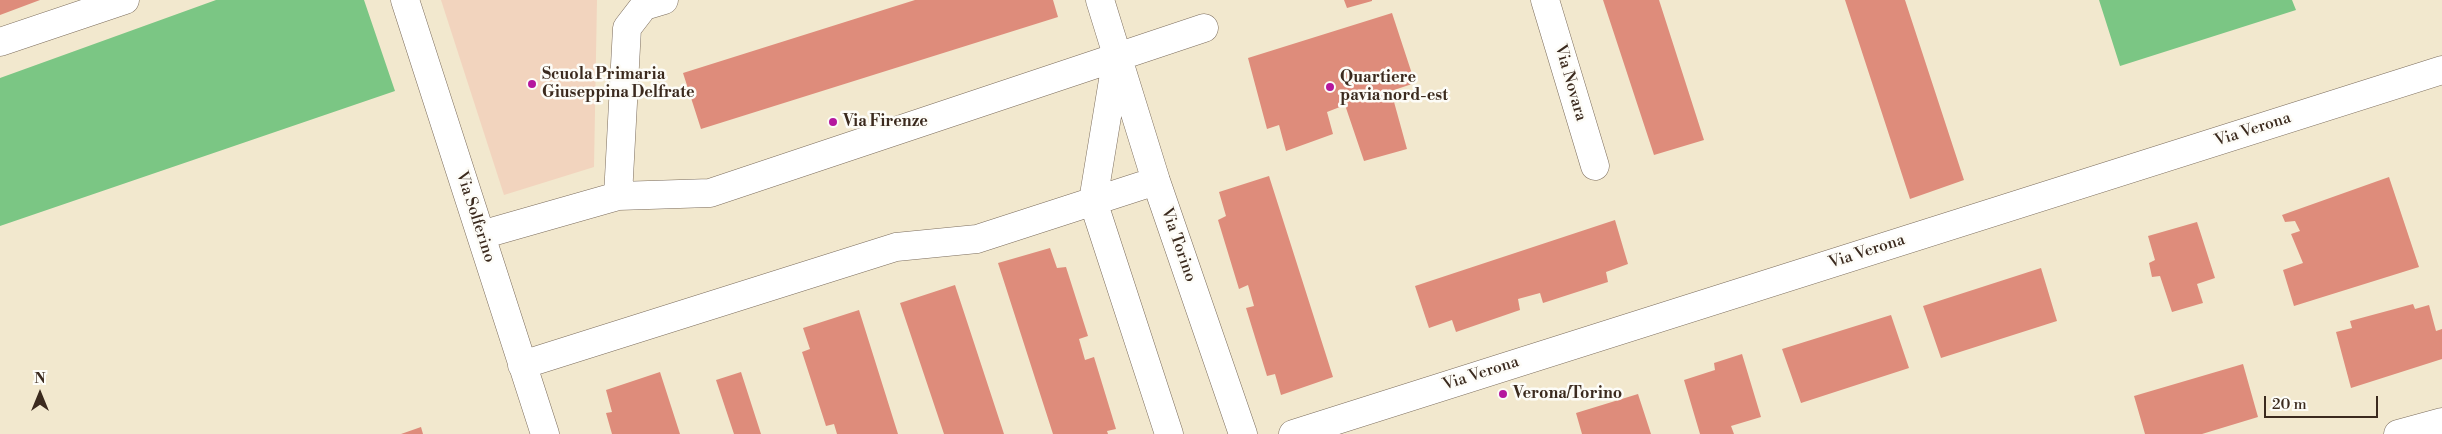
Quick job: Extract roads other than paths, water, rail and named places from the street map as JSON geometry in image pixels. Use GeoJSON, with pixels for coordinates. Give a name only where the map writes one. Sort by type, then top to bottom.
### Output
{"type":"FeatureCollection","features":[{"type":"Feature","properties":{"kind":"street"},"geometry":{"type":"LineString","coordinates":[[0,42],[125,0]]}},
{"type":"Feature","properties":{"kind":"street","name":"Via Solferino"},"geometry":{"type":"LineString","coordinates":[[405,0],[545,434]]}},
{"type":"Feature","properties":{"kind":"street"},"geometry":{"type":"LineString","coordinates":[[618,196],[627,28],[644,6],[664,0]]}},
{"type":"Feature","properties":{"kind":"street","name":"Via Torino"},"geometry":{"type":"LineString","coordinates":[[1100,0],[1156,181],[1243,434]]}},
{"type":"Feature","properties":{"kind":"street","name":"Via Novara"},"geometry":{"type":"LineString","coordinates":[[1546,0],[1594,166]]}},
{"type":"Feature","properties":{"kind":"street"},"geometry":{"type":"LineString","coordinates":[[481,235],[618,196],[710,192],[1204,28]]}},
{"type":"Feature","properties":{"kind":"street","name":"Via Torino"},"geometry":{"type":"LineString","coordinates":[[1118,55],[1093,201],[1169,434]]}},
{"type":"Feature","properties":{"kind":"street","name":"Via Verona"},"geometry":{"type":"LineString","coordinates":[[1293,434],[2442,70]]}},
{"type":"Feature","properties":{"kind":"street"},"geometry":{"type":"LineString","coordinates":[[522,365],[896,247],[977,239],[1156,181]]}},
{"type":"Feature","properties":{"kind":"street"},"geometry":{"type":"LineString","coordinates":[[2398,434],[2442,422]]}},
{"type":"Feature","properties":{"kind":"place","name":"Scuola Primaria Giuseppina Delfrate"},"geometry":{"type":"Point","coordinates":[532,84]}},
{"type":"Feature","properties":{"kind":"place","name":"Quartiere pavia nord-est"},"geometry":{"type":"Point","coordinates":[1330,87]}},
{"type":"Feature","properties":{"kind":"place","name":"Via Firenze"},"geometry":{"type":"Point","coordinates":[833,122]}},
{"type":"Feature","properties":{"kind":"place","name":"Verona/Torino"},"geometry":{"type":"Point","coordinates":[1503,394]}}]}
